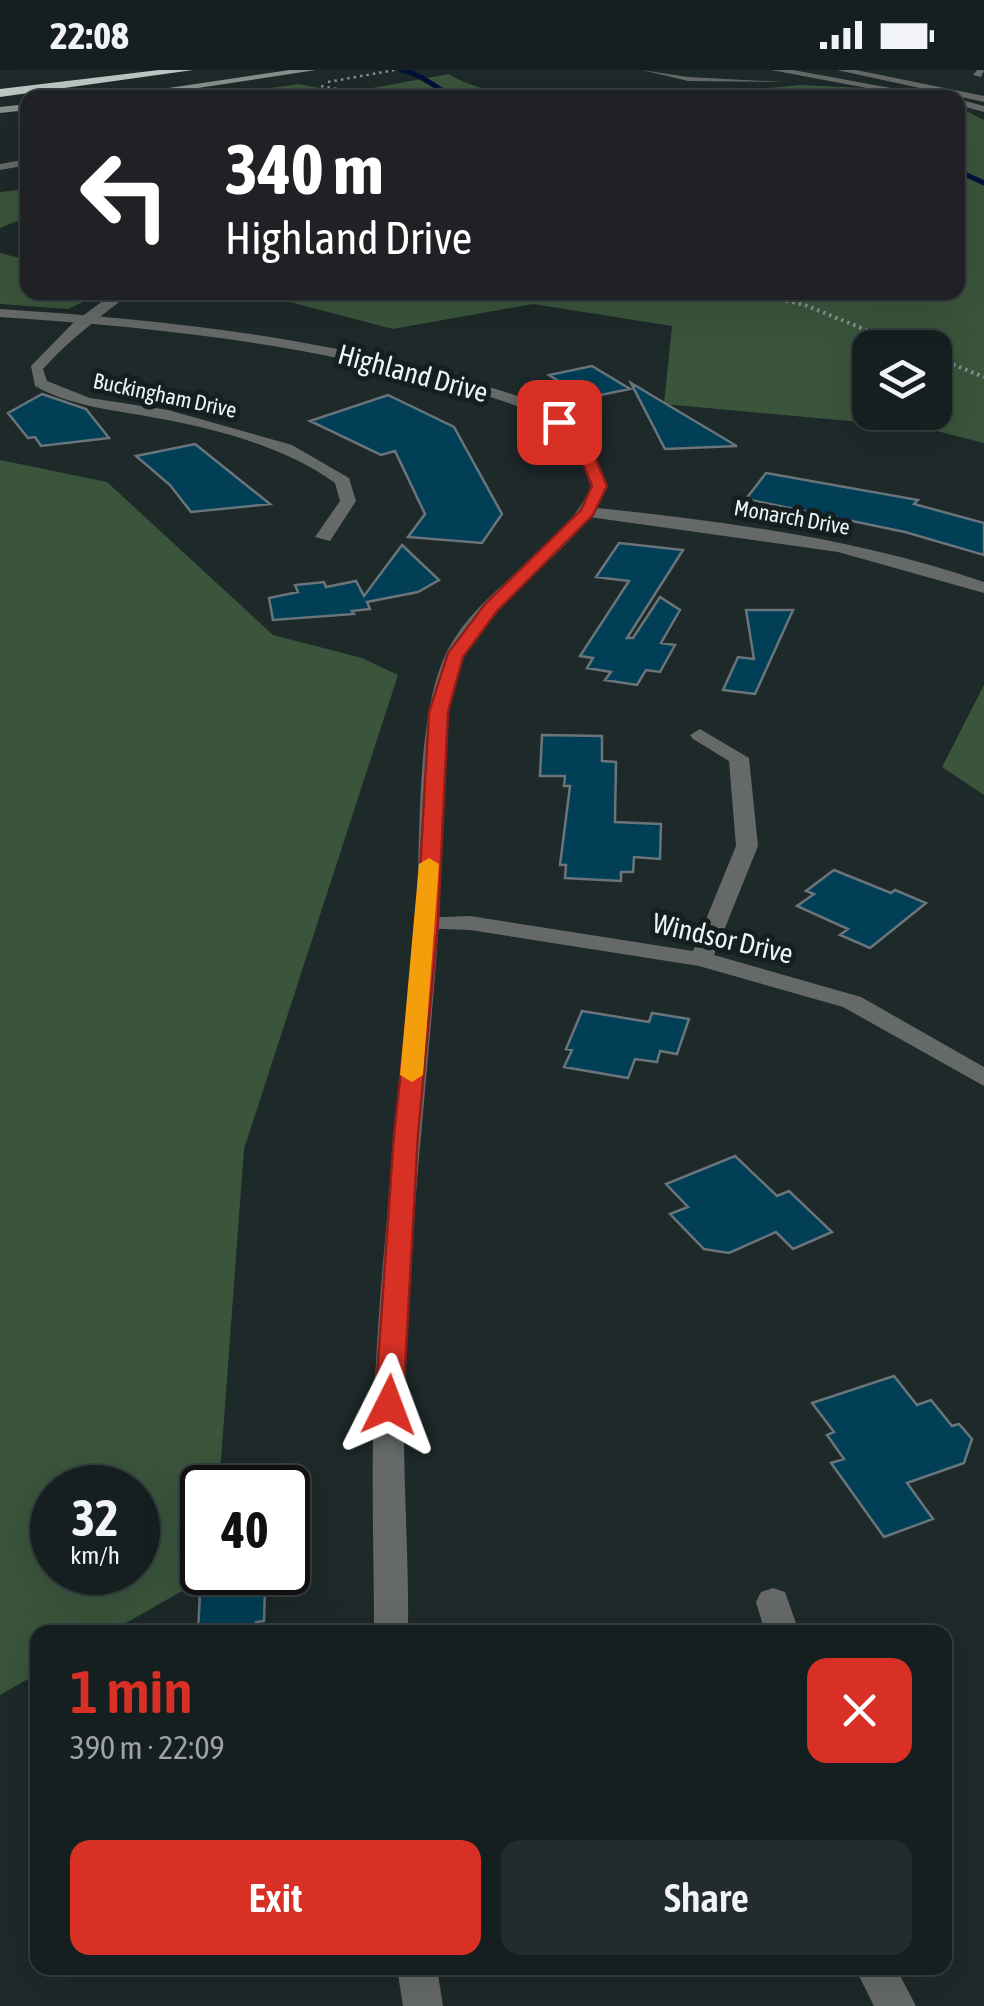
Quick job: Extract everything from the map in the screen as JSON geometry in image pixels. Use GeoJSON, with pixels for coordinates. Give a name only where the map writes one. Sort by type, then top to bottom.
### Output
{"type":"FeatureCollection","features":[{"type":"Feature","properties":{"kind":"highway"},"geometry":{"type":"LineString","coordinates":[[24,90],[187,70]]}},
{"type":"Feature","properties":{"kind":"main road"},"geometry":{"type":"LineString","coordinates":[[167,90],[311,70]]}},
{"type":"Feature","properties":{"kind":"street"},"geometry":{"type":"LineString","coordinates":[[776,70],[893,90]]}},
{"type":"Feature","properties":{"kind":"street"},"geometry":{"type":"LineString","coordinates":[[842,70],[940,90]]}},
{"type":"Feature","properties":{"kind":"street","name":"Buckingham Drive"},"geometry":{"type":"LineString","coordinates":[[114,300],[87,319],[36,369],[40,384],[89,402],[168,415],[239,433],[321,465],[343,481],[348,500],[324,536]]}},
{"type":"Feature","properties":{"kind":"street","name":"Highland Drive"},"geometry":{"type":"LineString","coordinates":[[0,314],[275,339],[436,376],[524,404],[559,422],[583,445],[599,486],[588,512]]}},
{"type":"Feature","properties":{"kind":"street"},"geometry":{"type":"LineString","coordinates":[[390,1625],[389,1405],[406,1135],[427,923],[438,712],[454,657],[491,607],[588,512]]}},
{"type":"Feature","properties":{"kind":"street","name":"Monarch Drive"},"geometry":{"type":"LineString","coordinates":[[588,512],[770,533],[901,561],[984,588]]}},
{"type":"Feature","properties":{"kind":"street"},"geometry":{"type":"LineString","coordinates":[[700,735],[739,758],[747,846],[701,959]]}},
{"type":"Feature","properties":{"kind":"street","name":"Windsor Drive"},"geometry":{"type":"LineString","coordinates":[[427,923],[488,926],[701,959],[852,1002],[984,1078]]}},
{"type":"Feature","properties":{"kind":"street"},"geometry":{"type":"LineString","coordinates":[[419,1975],[423,2006]]}},
{"type":"Feature","properties":{"kind":"street"},"geometry":{"type":"LineString","coordinates":[[879,1975],[896,2006]]}},
{"type":"Feature","properties":{"kind":"lane"},"geometry":{"type":"LineString","coordinates":[[645,70],[688,79],[782,82]]}},
{"type":"Feature","properties":{"kind":"path"},"geometry":{"type":"LineString","coordinates":[[361,78],[395,70]]}},
{"type":"Feature","properties":{"kind":"path"},"geometry":{"type":"LineString","coordinates":[[308,85],[338,90]]}},
{"type":"Feature","properties":{"kind":"path"},"geometry":{"type":"LineString","coordinates":[[786,300],[867,330]]}},
{"type":"Feature","properties":{"kind":"path"},"geometry":{"type":"LineString","coordinates":[[952,365],[984,377]]}},
{"type":"Feature","properties":{"kind":"green space"},"geometry":{"type":"Polygon","coordinates":[[[449,74],[490,90],[361,90],[449,74]]]}},
{"type":"Feature","properties":{"kind":"green space"},"geometry":{"type":"Polygon","coordinates":[[[299,84],[330,90],[257,90],[299,84]]]}},
{"type":"Feature","properties":{"kind":"green space"},"geometry":{"type":"Polygon","coordinates":[[[801,85],[874,90],[750,90],[801,85]]]}},
{"type":"Feature","properties":{"kind":"green space"},"geometry":{"type":"Polygon","coordinates":[[[965,110],[984,120],[984,443],[933,430],[952,430],[952,330],[852,330],[852,421],[664,404],[672,326],[533,304],[393,329],[282,300],[965,300],[965,110]]]}},
{"type":"Feature","properties":{"kind":"green space"},"geometry":{"type":"Polygon","coordinates":[[[20,190],[20,220],[0,228],[0,192],[20,190]]]}},
{"type":"Feature","properties":{"kind":"green space"},"geometry":{"type":"Polygon","coordinates":[[[0,253],[20,258],[20,300],[87,300],[68,309],[0,304],[0,253]]]}},
{"type":"Feature","properties":{"kind":"green space"},"geometry":{"type":"Polygon","coordinates":[[[0,460],[107,482],[273,635],[362,658],[398,675],[244,1149],[221,1465],[180,1465],[180,1592],[122,1625],[30,1625],[30,1678],[0,1695],[0,460]]]}},
{"type":"Feature","properties":{"kind":"green space"},"geometry":{"type":"Polygon","coordinates":[[[984,685],[984,795],[942,767],[984,685]]]}},
{"type":"Feature","properties":{"kind":"building"},"geometry":{"type":"Polygon","coordinates":[[[592,366],[630,389],[586,398],[549,375],[592,366]]]}},
{"type":"Feature","properties":{"kind":"building"},"geometry":{"type":"Polygon","coordinates":[[[631,383],[735,445],[737,446],[665,449],[631,383]]]}},
{"type":"Feature","properties":{"kind":"building"},"geometry":{"type":"Polygon","coordinates":[[[42,394],[86,409],[109,438],[41,446],[35,437],[28,438],[8,413],[42,394]]]}},
{"type":"Feature","properties":{"kind":"building"},"geometry":{"type":"Polygon","coordinates":[[[388,395],[454,427],[502,514],[482,543],[408,537],[425,514],[395,451],[381,455],[310,421],[388,395]]]}},
{"type":"Feature","properties":{"kind":"building"},"geometry":{"type":"Polygon","coordinates":[[[195,444],[270,504],[191,512],[170,485],[136,456],[195,444]]]}},
{"type":"Feature","properties":{"kind":"building"},"geometry":{"type":"Polygon","coordinates":[[[766,473],[918,500],[914,504],[984,523],[984,555],[905,532],[746,499],[766,473]]]}},
{"type":"Feature","properties":{"kind":"building"},"geometry":{"type":"Polygon","coordinates":[[[619,543],[683,550],[627,638],[633,638],[660,597],[680,610],[661,643],[675,645],[660,672],[646,670],[637,685],[605,680],[611,672],[587,668],[593,658],[580,656],[629,581],[596,577],[619,543]]]}},
{"type":"Feature","properties":{"kind":"building"},"geometry":{"type":"Polygon","coordinates":[[[402,545],[439,580],[418,592],[367,602],[370,609],[352,611],[354,614],[273,620],[269,598],[298,592],[295,585],[324,582],[326,587],[356,581],[364,596],[402,545]]]}},
{"type":"Feature","properties":{"kind":"building"},"geometry":{"type":"Polygon","coordinates":[[[746,610],[793,610],[755,694],[723,690],[738,657],[754,659],[746,610]]]}},
{"type":"Feature","properties":{"kind":"building"},"geometry":{"type":"Polygon","coordinates":[[[542,735],[602,736],[602,761],[616,762],[615,822],[661,824],[660,859],[634,857],[633,872],[621,872],[621,881],[565,878],[566,865],[560,865],[570,786],[564,786],[565,776],[540,776],[542,735]]]}},
{"type":"Feature","properties":{"kind":"building"},"geometry":{"type":"Polygon","coordinates":[[[834,870],[926,903],[870,948],[840,935],[848,929],[797,906],[814,894],[806,891],[834,870]]]}},
{"type":"Feature","properties":{"kind":"building"},"geometry":{"type":"Polygon","coordinates":[[[582,1011],[649,1022],[652,1013],[689,1019],[677,1054],[660,1051],[657,1062],[635,1059],[628,1078],[564,1067],[572,1050],[566,1049],[582,1011]]]}},
{"type":"Feature","properties":{"kind":"building"},"geometry":{"type":"Polygon","coordinates":[[[735,1156],[777,1196],[789,1191],[832,1232],[793,1249],[776,1232],[729,1253],[704,1249],[670,1214],[688,1207],[666,1184],[735,1156]]]}},
{"type":"Feature","properties":{"kind":"building"},"geometry":{"type":"Polygon","coordinates":[[[894,1376],[917,1405],[931,1400],[952,1426],[959,1424],[972,1439],[964,1463],[907,1483],[933,1519],[884,1537],[831,1463],[844,1459],[827,1435],[834,1432],[812,1403],[894,1376]]]}},
{"type":"Feature","properties":{"kind":"building"},"geometry":{"type":"Polygon","coordinates":[[[200,1595],[265,1595],[264,1621],[256,1625],[198,1625],[200,1595]]]}},
{"type":"Feature","properties":{"kind":"waterway"},"geometry":{"type":"LineString","coordinates":[[401,70],[442,90]]}},
{"type":"Feature","properties":{"kind":"waterway"},"geometry":{"type":"LineString","coordinates":[[965,174],[984,183]]}},
{"type":"Feature","properties":{"kind":"slow traffic"},"geometry":{"type":"LineString","coordinates":[[412,1075],[429,864]]}},
{"type":"Feature","properties":{"kind":"route"},"geometry":{"type":"LineString","coordinates":[[389,1405],[406,1135],[427,923],[438,712],[454,657],[491,607],[588,512],[599,486],[583,445],[559,422]]}}]}
